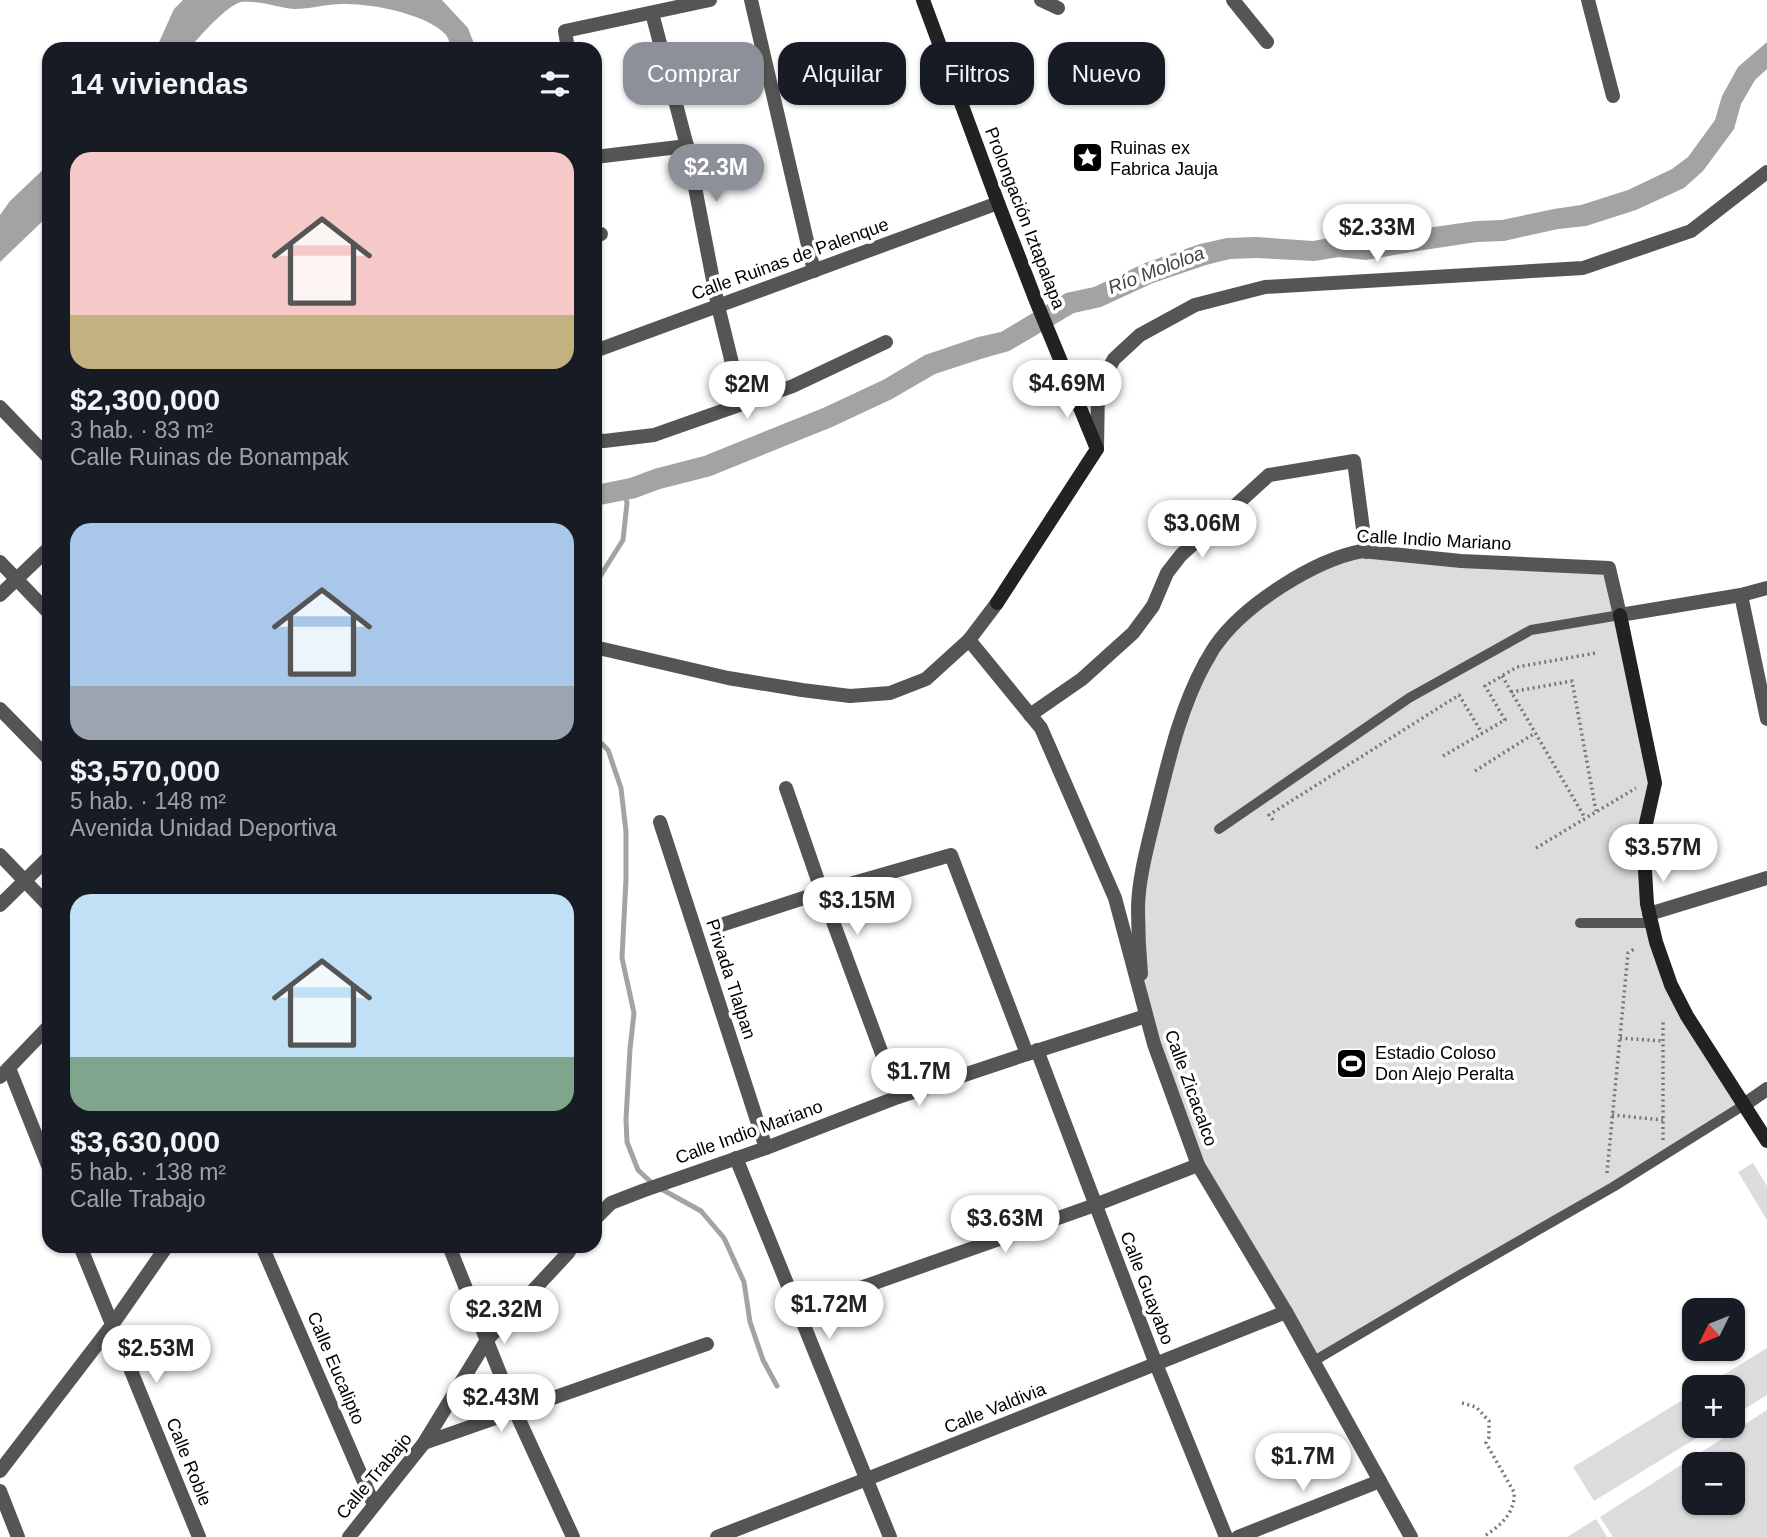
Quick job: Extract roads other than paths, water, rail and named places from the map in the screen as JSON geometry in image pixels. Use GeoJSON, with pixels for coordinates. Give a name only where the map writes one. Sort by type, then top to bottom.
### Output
{"type":"FeatureCollection","features":[{"type":"Feature","properties":{"kind":"street"},"geometry":{"type":"LineString","coordinates":[[567,42],[565,31],[710,0]]}},
{"type":"Feature","properties":{"kind":"street"},"geometry":{"type":"LineString","coordinates":[[751,0],[814,271]]}},
{"type":"Feature","properties":{"kind":"street","name":"Prolongación Iztapalapa"},"geometry":{"type":"LineString","coordinates":[[923,0],[998,203],[1097,449]]}},
{"type":"Feature","properties":{"kind":"street"},"geometry":{"type":"LineString","coordinates":[[1041,0],[1058,8]]}},
{"type":"Feature","properties":{"kind":"street"},"geometry":{"type":"LineString","coordinates":[[1234,0],[1267,42]]}},
{"type":"Feature","properties":{"kind":"street"},"geometry":{"type":"LineString","coordinates":[[1588,0],[1613,96]]}},
{"type":"Feature","properties":{"kind":"street"},"geometry":{"type":"LineString","coordinates":[[652,13],[687,146],[718,306],[743,404]]}},
{"type":"Feature","properties":{"kind":"street"},"geometry":{"type":"LineString","coordinates":[[602,156],[687,146]]}},
{"type":"Feature","properties":{"kind":"street"},"geometry":{"type":"LineString","coordinates":[[602,650],[728,678],[850,696],[890,693],[926,679],[969,640],[997,603],[1097,449],[1098,388],[1114,359],[1140,335],[1195,304],[1265,288],[1583,268],[1691,231],[1767,172]]}},
{"type":"Feature","properties":{"kind":"street","name":"Calle Ruinas de Palenque"},"geometry":{"type":"LineString","coordinates":[[602,348],[998,203]]}},
{"type":"Feature","properties":{"kind":"street"},"geometry":{"type":"LineString","coordinates":[[602,441],[654,435],[793,386],[886,342]]}},
{"type":"Feature","properties":{"kind":"street"},"geometry":{"type":"LineString","coordinates":[[0,407],[42,451]]}},
{"type":"Feature","properties":{"kind":"street"},"geometry":{"type":"LineString","coordinates":[[1030,715],[1082,679],[1133,633],[1153,606],[1167,573],[1181,555],[1269,475],[1354,461],[1366,552]]}},
{"type":"Feature","properties":{"kind":"street","name":"Calle Indio Mariano"},"geometry":{"type":"LineString","coordinates":[[602,1212],[611,1203],[766,1148],[898,1097],[1145,1013],[1138,907],[1146,855],[1174,738],[1194,684],[1216,645],[1240,619],[1275,591],[1317,565],[1347,554],[1366,552],[1461,561],[1609,568],[1620,615]]}},
{"type":"Feature","properties":{"kind":"street"},"geometry":{"type":"LineString","coordinates":[[0,595],[42,555]]}},
{"type":"Feature","properties":{"kind":"street"},"geometry":{"type":"LineString","coordinates":[[0,562],[42,605]]}},
{"type":"Feature","properties":{"kind":"street"},"geometry":{"type":"LineString","coordinates":[[1767,588],[1741,595],[1620,615],[1655,783],[1643,843],[1650,918],[1656,942],[1671,985],[1687,1016],[1767,1141]]}},
{"type":"Feature","properties":{"kind":"street"},"geometry":{"type":"LineString","coordinates":[[1741,595],[1767,719]]}},
{"type":"Feature","properties":{"kind":"street","name":"Calle Zicacalco"},"geometry":{"type":"LineString","coordinates":[[969,640],[1041,728],[1115,898],[1154,1044],[1198,1165],[1286,1312],[1411,1537]]}},
{"type":"Feature","properties":{"kind":"street"},"geometry":{"type":"LineString","coordinates":[[0,709],[42,752]]}},
{"type":"Feature","properties":{"kind":"street"},"geometry":{"type":"LineString","coordinates":[[786,788],[898,1097]]}},
{"type":"Feature","properties":{"kind":"street","name":"Privada Tlalpan"},"geometry":{"type":"LineString","coordinates":[[660,822],[766,1148]]}},
{"type":"Feature","properties":{"kind":"street"},"geometry":{"type":"LineString","coordinates":[[0,855],[42,898]]}},
{"type":"Feature","properties":{"kind":"street","name":"Calle Guayabo"},"geometry":{"type":"LineString","coordinates":[[822,892],[951,855],[1095,1205],[1226,1537]]}},
{"type":"Feature","properties":{"kind":"street"},"geometry":{"type":"LineString","coordinates":[[0,905],[42,865]]}},
{"type":"Feature","properties":{"kind":"street"},"geometry":{"type":"LineString","coordinates":[[1650,918],[1767,878]]}},
{"type":"Feature","properties":{"kind":"street"},"geometry":{"type":"LineString","coordinates":[[719,926],[822,892]]}},
{"type":"Feature","properties":{"kind":"street"},"geometry":{"type":"LineString","coordinates":[[42,1033],[4,1072],[42,1153]]}},
{"type":"Feature","properties":{"kind":"street"},"geometry":{"type":"LineString","coordinates":[[1744,1105],[1767,1089]]}},
{"type":"Feature","properties":{"kind":"street"},"geometry":{"type":"LineString","coordinates":[[736,1158],[890,1537]]}},
{"type":"Feature","properties":{"kind":"street"},"geometry":{"type":"LineString","coordinates":[[798,1310],[1095,1205],[1198,1165]]}},
{"type":"Feature","properties":{"kind":"street","name":"Calle Roble"},"geometry":{"type":"LineString","coordinates":[[83,1253],[199,1537]]}},
{"type":"Feature","properties":{"kind":"street"},"geometry":{"type":"LineString","coordinates":[[0,1471],[112,1325],[162,1253]]}},
{"type":"Feature","properties":{"kind":"street","name":"Calle Eucalipto"},"geometry":{"type":"LineString","coordinates":[[265,1253],[374,1506]]}},
{"type":"Feature","properties":{"kind":"street"},"geometry":{"type":"LineString","coordinates":[[452,1253],[515,1410],[573,1537]]}},
{"type":"Feature","properties":{"kind":"street"},"geometry":{"type":"LineString","coordinates":[[424,1443],[487,1340],[568,1253]]}},
{"type":"Feature","properties":{"kind":"street","name":"Calle Valdivia"},"geometry":{"type":"LineString","coordinates":[[717,1537],[1286,1312]]}},
{"type":"Feature","properties":{"kind":"street","name":"Calle Trabajo"},"geometry":{"type":"LineString","coordinates":[[349,1537],[424,1443],[707,1344]]}},
{"type":"Feature","properties":{"kind":"street"},"geometry":{"type":"LineString","coordinates":[[1238,1537],[1380,1481]]}},
{"type":"Feature","properties":{"kind":"street"},"geometry":{"type":"LineString","coordinates":[[0,1491],[18,1537]]}},
{"type":"Feature","properties":{"kind":"lane"},"geometry":{"type":"LineString","coordinates":[[1219,829],[1409,698],[1531,629],[1620,615]]}},
{"type":"Feature","properties":{"kind":"lane"},"geometry":{"type":"LineString","coordinates":[[1626,855],[1643,843]]}},
{"type":"Feature","properties":{"kind":"lane"},"geometry":{"type":"LineString","coordinates":[[1580,923],[1650,918]]}},
{"type":"Feature","properties":{"kind":"lane"},"geometry":{"type":"LineString","coordinates":[[1314,1361],[1613,1187],[1744,1105]]}},
{"type":"Feature","properties":{"kind":"water"},"geometry":{"type":"Polygon","coordinates":[[[183,0],[442,0],[468,28],[473,42],[449,42],[437,27],[412,15],[368,5],[343,4],[294,9],[241,2],[213,22],[195,42],[159,42],[174,9],[183,0]]]}},
{"type":"Feature","properties":{"kind":"water","name":"Río Mololoa"},"geometry":{"type":"Polygon","coordinates":[[[1767,42],[1767,69],[1755,80],[1741,104],[1734,129],[1703,171],[1684,188],[1636,210],[1586,226],[1504,241],[1477,242],[1366,260],[1339,257],[1314,261],[1256,258],[1230,259],[1206,265],[1153,283],[1101,307],[1074,313],[1009,351],[935,374],[892,399],[832,427],[711,476],[636,498],[602,505],[602,484],[704,456],[823,408],[883,380],[925,355],[1001,332],[1066,293],[1094,287],[1145,263],[1200,244],[1227,238],[1256,237],[1313,241],[1339,236],[1365,239],[1476,221],[1502,220],[1581,205],[1628,190],[1672,169],[1688,157],[1715,120],[1722,96],[1738,67],[1767,42]]]}},
{"type":"Feature","properties":{"kind":"water"},"geometry":{"type":"Polygon","coordinates":[[[42,171],[42,222],[0,262],[0,215],[10,201],[42,171]]]}},
{"type":"Feature","properties":{"kind":"waterway"},"geometry":{"type":"LineString","coordinates":[[602,573],[623,540],[627,503],[625,495]]}},
{"type":"Feature","properties":{"kind":"waterway"},"geometry":{"type":"LineString","coordinates":[[602,744],[608,750],[621,788],[626,832],[622,958],[634,1013],[626,1119],[627,1142],[638,1170],[654,1185],[701,1211],[724,1238],[744,1282],[750,1322],[763,1360],[777,1386]]}},
{"type":"Feature","properties":{"kind":"place","name":"Ruinas ex Fabrica Jauja"},"geometry":{"type":"Point","coordinates":[1087,158]}},
{"type":"Feature","properties":{"kind":"place","name":"Estadio Coloso Don Alejo Peralta"},"geometry":{"type":"Point","coordinates":[1352,1063]}}]}
